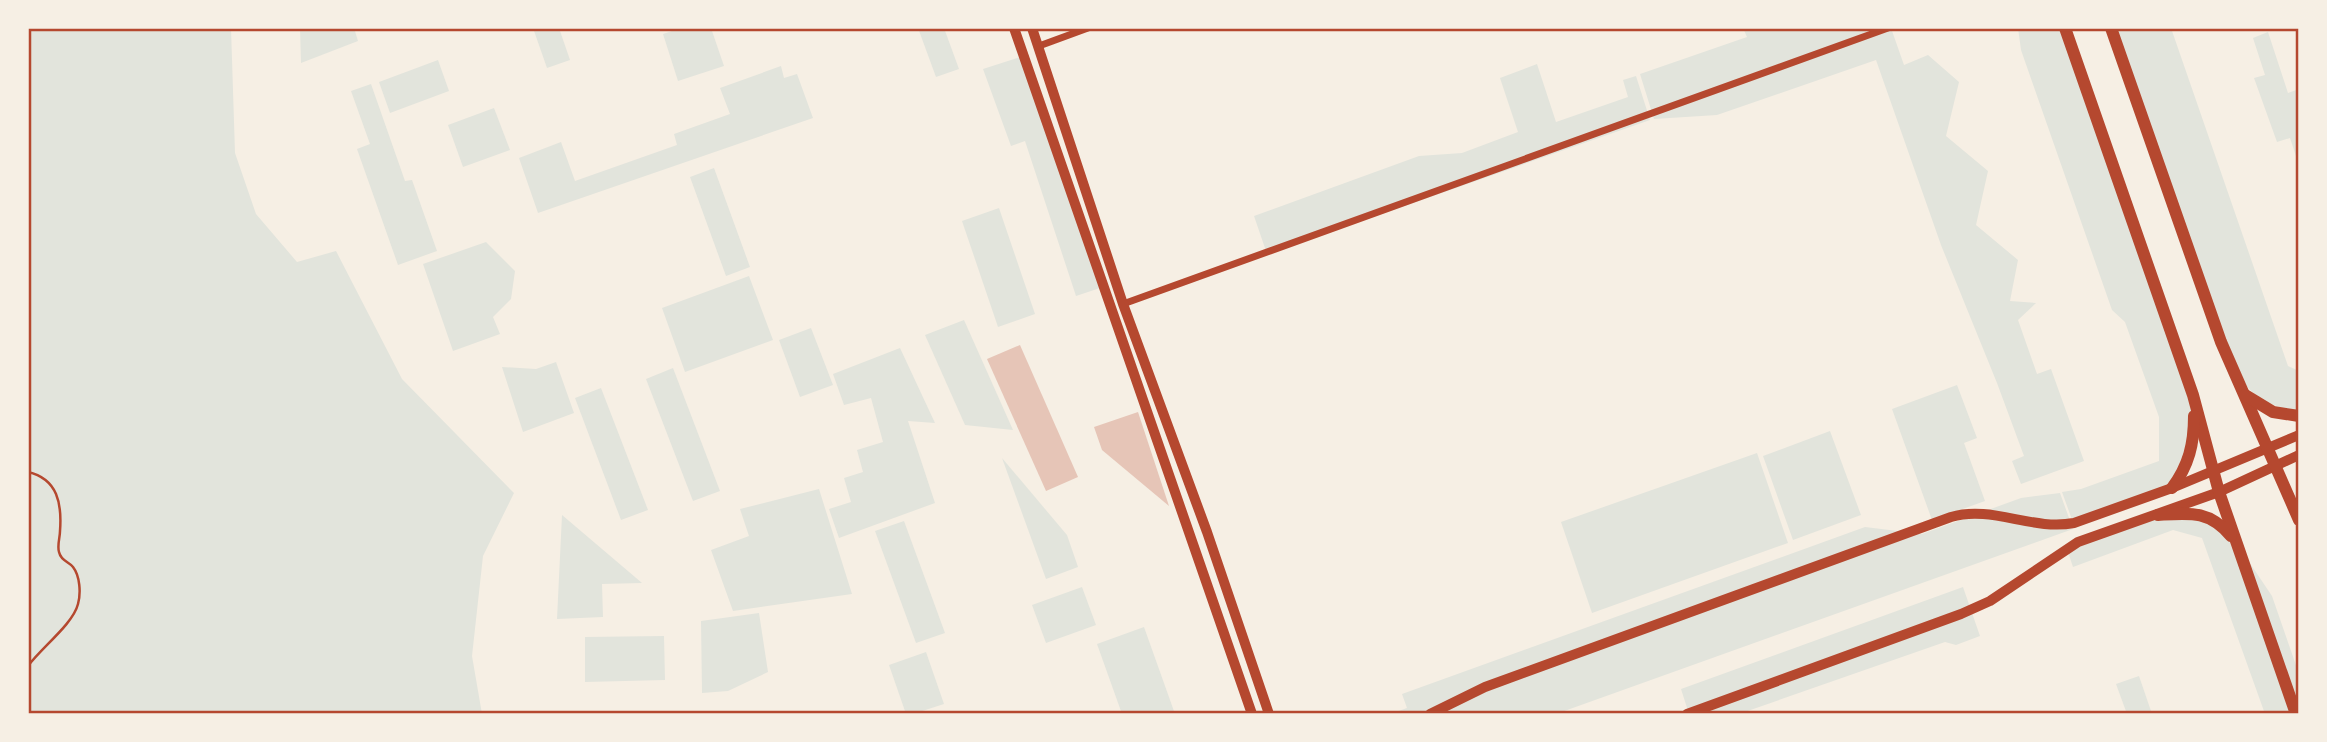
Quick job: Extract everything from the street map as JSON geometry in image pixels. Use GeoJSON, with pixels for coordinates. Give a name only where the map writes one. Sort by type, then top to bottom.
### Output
{"type":"FeatureCollection","features":[{"type":"Feature","properties":{"kind":"main road"},"geometry":{"type":"LineString","coordinates":[[1014,28],[1252,714]]}},
{"type":"Feature","properties":{"kind":"main road"},"geometry":{"type":"LineString","coordinates":[[1032,28],[1123,304],[1207,532],[1269,714]]}},
{"type":"Feature","properties":{"kind":"main road"},"geometry":{"type":"LineString","coordinates":[[2065,28],[2193,395],[2219,492],[2296,714]]}},
{"type":"Feature","properties":{"kind":"main road"},"geometry":{"type":"LineString","coordinates":[[2111,28],[2221,342],[2299,520]]}},
{"type":"Feature","properties":{"kind":"main road"},"geometry":{"type":"LineString","coordinates":[[2172,488],[2184,472],[2191,455],[2194,432],[2193,395]]}},
{"type":"Feature","properties":{"kind":"main road"},"geometry":{"type":"LineString","coordinates":[[2244,395],[2273,412],[2299,416]]}},
{"type":"Feature","properties":{"kind":"main road"},"geometry":{"type":"LineString","coordinates":[[1430,714],[1485,687],[1958,515],[1982,513],[2036,524],[2066,525],[2172,488],[2299,435]]}},
{"type":"Feature","properties":{"kind":"main road"},"geometry":{"type":"LineString","coordinates":[[1687,714],[1961,614],[1998,596],[2072,544],[2219,492],[2299,455]]}},
{"type":"Feature","properties":{"kind":"main road"},"geometry":{"type":"LineString","coordinates":[[2158,515],[2197,514],[2211,518],[2224,527],[2235,541]]}},
{"type":"Feature","properties":{"kind":"street"},"geometry":{"type":"LineString","coordinates":[[1039,46],[1088,28]]}},
{"type":"Feature","properties":{"kind":"street"},"geometry":{"type":"LineString","coordinates":[[1123,304],[1888,28]]}},
{"type":"Feature","properties":{"kind":"path"},"geometry":{"type":"LineString","coordinates":[[28,472],[41,475],[56,490],[61,513],[57,548],[61,558],[75,568],[79,584],[78,604],[71,620],[39,651],[28,666]]}},
{"type":"Feature","properties":{"kind":"shaded area"},"geometry":{"type":"Polygon","coordinates":[[[28,28],[231,28],[235,153],[256,214],[297,262],[336,251],[402,379],[514,493],[483,556],[472,656],[482,714],[28,714],[28,28]]]}},
{"type":"Feature","properties":{"kind":"shaded area"},"geometry":{"type":"Polygon","coordinates":[[[300,28],[354,28],[358,41],[301,63],[300,28]]]}},
{"type":"Feature","properties":{"kind":"shaded area"},"geometry":{"type":"Polygon","coordinates":[[[533,28],[559,28],[570,60],[547,68],[533,28]]]}},
{"type":"Feature","properties":{"kind":"shaded area"},"geometry":{"type":"Polygon","coordinates":[[[681,28],[711,28],[724,66],[678,81],[663,34],[681,28]]]}},
{"type":"Feature","properties":{"kind":"shaded area"},"geometry":{"type":"Polygon","coordinates":[[[918,28],[944,28],[959,69],[936,77],[918,28]]]}},
{"type":"Feature","properties":{"kind":"shaded area"},"geometry":{"type":"Polygon","coordinates":[[[1743,28],[1891,28],[1904,65],[1928,55],[1959,82],[1946,136],[1988,171],[1976,225],[2018,260],[2010,301],[2036,303],[2018,320],[2037,374],[2051,369],[2084,461],[2021,484],[2012,461],[2024,456],[1941,245],[1876,60],[1717,115],[1654,119],[1640,74],[1747,37],[1743,28]]]}},
{"type":"Feature","properties":{"kind":"shaded area"},"geometry":{"type":"Polygon","coordinates":[[[2018,28],[2070,28],[2189,365],[2192,409],[2188,453],[2170,487],[2075,528],[2062,492],[2081,489],[2159,461],[2159,417],[2125,322],[2112,310],[2021,50],[2018,28]]]}},
{"type":"Feature","properties":{"kind":"shaded area"},"geometry":{"type":"Polygon","coordinates":[[[2111,28],[2171,28],[2288,366],[2299,371],[2299,411],[2276,406],[2259,397],[2230,366],[2111,28]]]}},
{"type":"Feature","properties":{"kind":"shaded area"},"geometry":{"type":"Polygon","coordinates":[[[2268,32],[2288,93],[2299,89],[2299,165],[2290,138],[2277,142],[2254,78],[2265,75],[2253,38],[2268,32]]]}},
{"type":"Feature","properties":{"kind":"shaded area"},"geometry":{"type":"Polygon","coordinates":[[[1020,57],[1100,288],[1076,296],[1025,141],[1011,146],[983,69],[1020,57]]]}},
{"type":"Feature","properties":{"kind":"shaded area"},"geometry":{"type":"Polygon","coordinates":[[[438,60],[449,91],[390,113],[379,82],[438,60]]]}},
{"type":"Feature","properties":{"kind":"shaded area"},"geometry":{"type":"Polygon","coordinates":[[[1537,64],[1556,122],[1628,97],[1623,80],[1636,76],[1650,120],[1267,254],[1254,216],[1419,156],[1462,153],[1518,132],[1500,78],[1537,64]]]}},
{"type":"Feature","properties":{"kind":"shaded area"},"geometry":{"type":"Polygon","coordinates":[[[781,66],[784,78],[797,74],[813,118],[538,213],[519,158],[561,142],[575,181],[677,145],[674,134],[730,114],[720,88],[781,66]]]}},
{"type":"Feature","properties":{"kind":"shaded area"},"geometry":{"type":"Polygon","coordinates":[[[371,84],[405,181],[412,180],[437,251],[398,265],[357,149],[370,144],[351,91],[371,84]]]}},
{"type":"Feature","properties":{"kind":"shaded area"},"geometry":{"type":"Polygon","coordinates":[[[494,108],[510,150],[463,167],[448,125],[494,108]]]}},
{"type":"Feature","properties":{"kind":"shaded area"},"geometry":{"type":"Polygon","coordinates":[[[714,168],[750,267],[726,276],[690,177],[714,168]]]}},
{"type":"Feature","properties":{"kind":"shaded area"},"geometry":{"type":"Polygon","coordinates":[[[999,208],[1035,314],[998,327],[962,221],[999,208]]]}},
{"type":"Feature","properties":{"kind":"shaded area"},"geometry":{"type":"Polygon","coordinates":[[[486,242],[515,271],[511,299],[493,317],[500,334],[453,351],[423,264],[486,242]]]}},
{"type":"Feature","properties":{"kind":"shaded area"},"geometry":{"type":"Polygon","coordinates":[[[749,276],[773,340],[685,372],[662,308],[749,276]]]}},
{"type":"Feature","properties":{"kind":"shaded area"},"geometry":{"type":"Polygon","coordinates":[[[964,320],[1013,430],[965,425],[925,335],[964,320]]]}},
{"type":"Feature","properties":{"kind":"shaded area"},"geometry":{"type":"Polygon","coordinates":[[[811,328],[833,385],[800,397],[779,340],[811,328]]]}},
{"type":"Feature","properties":{"kind":"shaded area"},"geometry":{"type":"Polygon","coordinates":[[[900,348],[935,423],[908,421],[935,503],[839,538],[829,509],[851,502],[844,478],[863,472],[857,450],[883,442],[871,398],[844,405],[833,374],[900,348]]]}},
{"type":"Feature","properties":{"kind":"shaded area"},"geometry":{"type":"Polygon","coordinates":[[[556,362],[574,413],[523,432],[502,367],[536,369],[556,362]]]}},
{"type":"Feature","properties":{"kind":"shaded area"},"geometry":{"type":"Polygon","coordinates":[[[673,368],[720,491],[693,501],[646,379],[673,368]]]}},
{"type":"Feature","properties":{"kind":"shaded area"},"geometry":{"type":"Polygon","coordinates":[[[1957,385],[1977,438],[1964,443],[1985,501],[1932,520],[1892,409],[1957,385]]]}},
{"type":"Feature","properties":{"kind":"shaded area"},"geometry":{"type":"Polygon","coordinates":[[[601,388],[648,510],[621,520],[575,398],[601,388]]]}},
{"type":"Feature","properties":{"kind":"shaded area"},"geometry":{"type":"Polygon","coordinates":[[[1830,431],[1861,515],[1793,540],[1763,456],[1830,431]]]}},
{"type":"Feature","properties":{"kind":"shaded area"},"geometry":{"type":"Polygon","coordinates":[[[1757,453],[1788,543],[1592,613],[1561,522],[1757,453]]]}},
{"type":"Feature","properties":{"kind":"shaded area"},"geometry":{"type":"Polygon","coordinates":[[[1002,458],[1067,535],[1078,567],[1046,579],[1002,458]]]}},
{"type":"Feature","properties":{"kind":"shaded area"},"geometry":{"type":"Polygon","coordinates":[[[819,489],[852,594],[733,611],[711,550],[749,536],[740,509],[819,489]]]}},
{"type":"Feature","properties":{"kind":"shaded area"},"geometry":{"type":"Polygon","coordinates":[[[2060,493],[2073,529],[1556,714],[1390,714],[1407,708],[1402,694],[1865,527],[1922,534],[2021,498],[2060,493]]]}},
{"type":"Feature","properties":{"kind":"shaded area"},"geometry":{"type":"Polygon","coordinates":[[[2197,514],[2235,541],[2272,596],[2299,674],[2299,714],[2265,714],[2202,538],[2173,530],[2073,567],[2067,549],[2158,516],[2197,514]]]}},
{"type":"Feature","properties":{"kind":"shaded area"},"geometry":{"type":"Polygon","coordinates":[[[562,515],[642,583],[602,584],[603,617],[557,619],[562,515]]]}},
{"type":"Feature","properties":{"kind":"shaded area"},"geometry":{"type":"Polygon","coordinates":[[[904,521],[945,633],[916,643],[875,531],[904,521]]]}},
{"type":"Feature","properties":{"kind":"shaded area"},"geometry":{"type":"Polygon","coordinates":[[[1082,587],[1096,625],[1046,643],[1032,605],[1082,587]]]}},
{"type":"Feature","properties":{"kind":"shaded area"},"geometry":{"type":"Polygon","coordinates":[[[1963,587],[1980,636],[1956,645],[1945,642],[1739,714],[1689,714],[1681,689],[1963,587]]]}},
{"type":"Feature","properties":{"kind":"shaded area"},"geometry":{"type":"Polygon","coordinates":[[[759,613],[768,672],[728,691],[702,693],[701,621],[759,613]]]}},
{"type":"Feature","properties":{"kind":"shaded area"},"geometry":{"type":"Polygon","coordinates":[[[1144,627],[1175,714],[1122,714],[1097,644],[1144,627]]]}},
{"type":"Feature","properties":{"kind":"shaded area"},"geometry":{"type":"Polygon","coordinates":[[[664,636],[665,680],[585,682],[585,637],[664,636]]]}},
{"type":"Feature","properties":{"kind":"shaded area"},"geometry":{"type":"Polygon","coordinates":[[[926,652],[944,704],[906,714],[889,665],[926,652]]]}},
{"type":"Feature","properties":{"kind":"shaded area"},"geometry":{"type":"Polygon","coordinates":[[[2139,676],[2152,714],[2127,714],[2116,684],[2139,676]]]}},
{"type":"Feature","properties":{"kind":"building"},"geometry":{"type":"Polygon","coordinates":[[[1020,345],[1078,477],[1046,491],[987,359],[1020,345]]]}},
{"type":"Feature","properties":{"kind":"building"},"geometry":{"type":"Polygon","coordinates":[[[1138,412],[1169,506],[1102,450],[1094,427],[1138,412]]]}}]}
